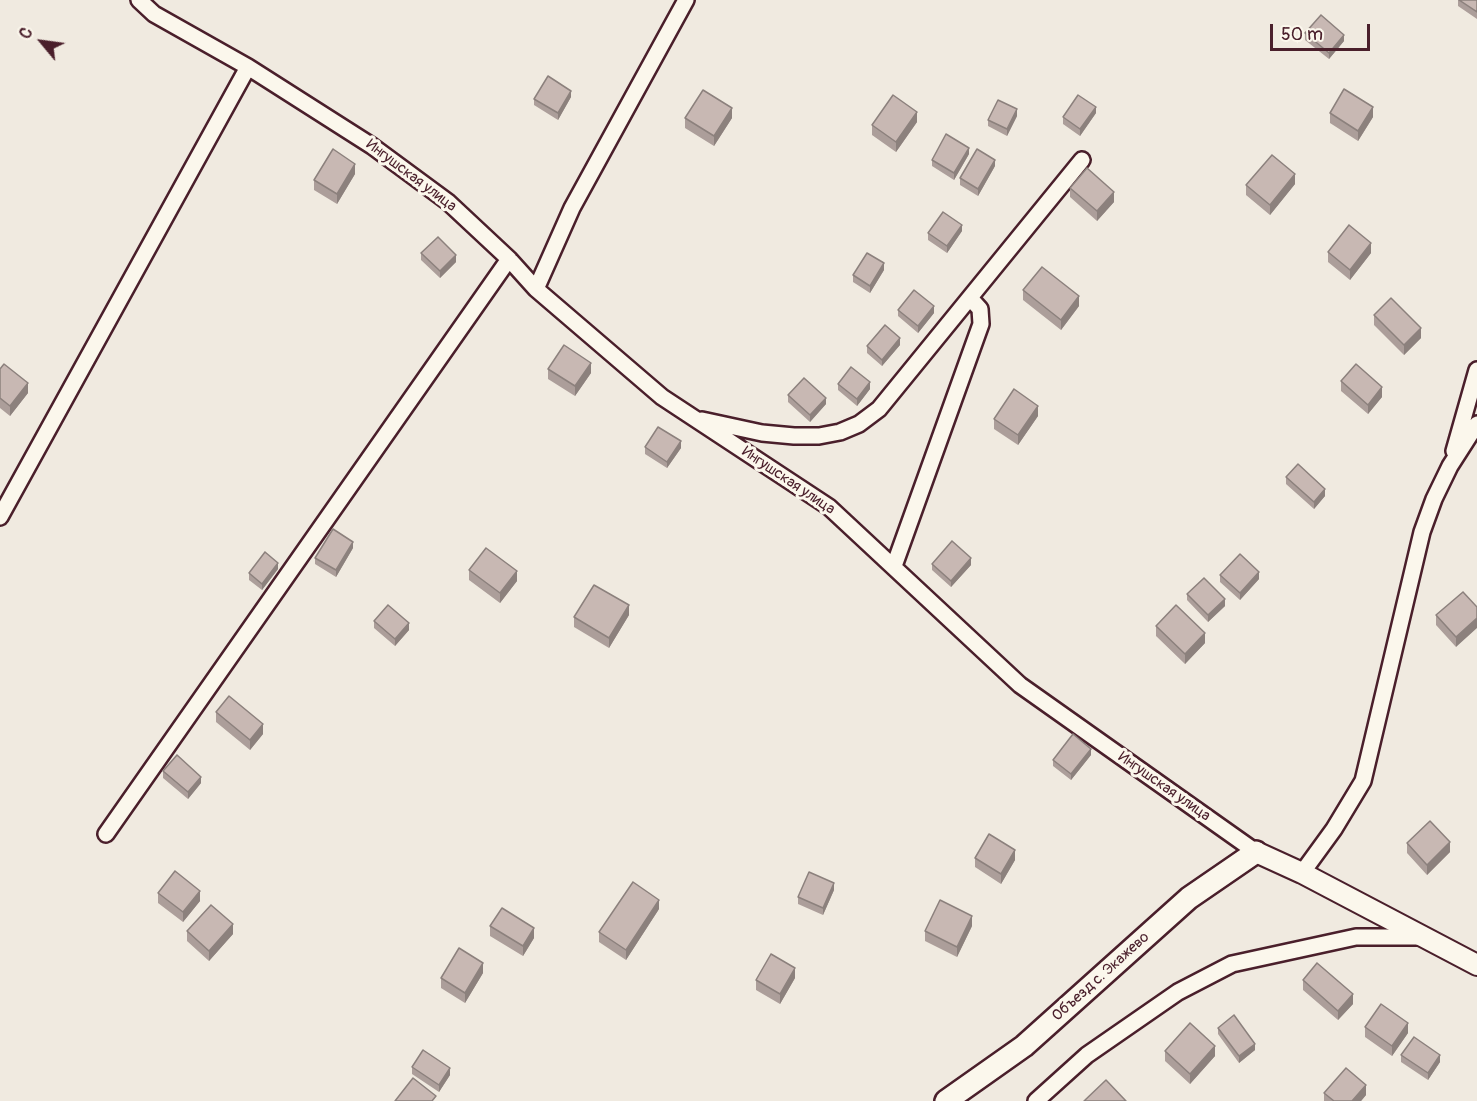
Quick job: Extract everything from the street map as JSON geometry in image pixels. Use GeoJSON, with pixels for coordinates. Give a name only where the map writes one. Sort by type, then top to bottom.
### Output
{"type":"FeatureCollection","features":[{"type":"Feature","properties":{"kind":"main road","name":"Объезд с. Экажево"},"geometry":{"type":"LineString","coordinates":[[946,1101],[1024,1046],[1189,898],[1256,852]]}},
{"type":"Feature","properties":{"kind":"street","name":"Ингушская улица"},"geometry":{"type":"LineString","coordinates":[[139,0],[154,14],[248,67],[372,146],[448,202],[509,259],[536,289],[662,397],[829,507],[1020,685],[1256,852],[1302,873],[1477,965]]}},
{"type":"Feature","properties":{"kind":"street"},"geometry":{"type":"LineString","coordinates":[[536,289],[572,208],[686,0]]}},
{"type":"Feature","properties":{"kind":"street"},"geometry":{"type":"LineString","coordinates":[[0,517],[248,67]]}},
{"type":"Feature","properties":{"kind":"street"},"geometry":{"type":"LineString","coordinates":[[692,417],[762,433],[794,436],[840,432],[859,424],[879,409],[1082,159]]}},
{"type":"Feature","properties":{"kind":"street"},"geometry":{"type":"LineString","coordinates":[[106,834],[509,259]]}},
{"type":"Feature","properties":{"kind":"street"},"geometry":{"type":"LineString","coordinates":[[894,566],[981,324],[980,309],[970,298]]}},
{"type":"Feature","properties":{"kind":"street"},"geometry":{"type":"LineString","coordinates":[[1450,466],[1477,370]]}},
{"type":"Feature","properties":{"kind":"street"},"geometry":{"type":"LineString","coordinates":[[1302,873],[1334,829],[1363,781],[1422,532],[1434,498],[1450,466],[1477,424]]}},
{"type":"Feature","properties":{"kind":"street"},"geometry":{"type":"LineString","coordinates":[[1036,1101],[1087,1055],[1178,992],[1233,964],[1356,937],[1423,937]]}},
{"type":"Feature","properties":{"kind":"building"},"geometry":{"type":"Polygon","coordinates":[[[1459,0],[1477,0],[1477,12],[1459,0]]]}},
{"type":"Feature","properties":{"kind":"building"},"geometry":{"type":"Polygon","coordinates":[[[1321,15],[1344,35],[1329,53],[1305,33],[1321,15]]]}},
{"type":"Feature","properties":{"kind":"building"},"geometry":{"type":"Polygon","coordinates":[[[548,76],[571,91],[558,113],[534,99],[548,76]]]}},
{"type":"Feature","properties":{"kind":"building"},"geometry":{"type":"Polygon","coordinates":[[[1344,89],[1373,107],[1358,131],[1330,113],[1344,89]]]}},
{"type":"Feature","properties":{"kind":"building"},"geometry":{"type":"Polygon","coordinates":[[[703,90],[732,108],[714,136],[685,118],[703,90]]]}},
{"type":"Feature","properties":{"kind":"building"},"geometry":{"type":"Polygon","coordinates":[[[893,95],[917,112],[896,142],[872,125],[893,95]]]}},
{"type":"Feature","properties":{"kind":"building"},"geometry":{"type":"Polygon","coordinates":[[[1078,95],[1096,107],[1080,129],[1063,117],[1078,95]]]}},
{"type":"Feature","properties":{"kind":"building"},"geometry":{"type":"Polygon","coordinates":[[[998,100],[1017,109],[1007,129],[988,120],[998,100]]]}},
{"type":"Feature","properties":{"kind":"building"},"geometry":{"type":"Polygon","coordinates":[[[946,134],[969,148],[954,173],[932,160],[946,134]]]}},
{"type":"Feature","properties":{"kind":"building"},"geometry":{"type":"Polygon","coordinates":[[[333,149],[355,164],[337,194],[314,180],[333,149]]]}},
{"type":"Feature","properties":{"kind":"building"},"geometry":{"type":"Polygon","coordinates":[[[977,149],[995,160],[978,189],[960,178],[977,149]]]}},
{"type":"Feature","properties":{"kind":"building"},"geometry":{"type":"Polygon","coordinates":[[[1272,155],[1295,174],[1270,205],[1246,185],[1272,155]]]}},
{"type":"Feature","properties":{"kind":"building"},"geometry":{"type":"Polygon","coordinates":[[[1087,168],[1114,192],[1097,211],[1070,188],[1087,168]]]}},
{"type":"Feature","properties":{"kind":"building"},"geometry":{"type":"Polygon","coordinates":[[[943,212],[962,225],[947,246],[928,233],[943,212]]]}},
{"type":"Feature","properties":{"kind":"building"},"geometry":{"type":"Polygon","coordinates":[[[1349,225],[1371,243],[1350,270],[1328,252],[1349,225]]]}},
{"type":"Feature","properties":{"kind":"building"},"geometry":{"type":"Polygon","coordinates":[[[438,237],[456,255],[440,271],[421,253],[438,237]]]}},
{"type":"Feature","properties":{"kind":"building"},"geometry":{"type":"Polygon","coordinates":[[[867,253],[884,263],[870,286],[853,275],[867,253]]]}},
{"type":"Feature","properties":{"kind":"building"},"geometry":{"type":"Polygon","coordinates":[[[1042,267],[1079,296],[1061,320],[1023,290],[1042,267]]]}},
{"type":"Feature","properties":{"kind":"building"},"geometry":{"type":"Polygon","coordinates":[[[914,290],[934,306],[918,326],[898,310],[914,290]]]}},
{"type":"Feature","properties":{"kind":"building"},"geometry":{"type":"Polygon","coordinates":[[[1391,298],[1421,328],[1404,345],[1374,315],[1391,298]]]}},
{"type":"Feature","properties":{"kind":"building"},"geometry":{"type":"Polygon","coordinates":[[[885,325],[900,338],[882,360],[867,346],[885,325]]]}},
{"type":"Feature","properties":{"kind":"building"},"geometry":{"type":"Polygon","coordinates":[[[564,345],[591,363],[575,386],[548,369],[564,345]]]}},
{"type":"Feature","properties":{"kind":"building"},"geometry":{"type":"Polygon","coordinates":[[[4,364],[28,383],[10,406],[0,398],[0,369],[4,364]]]}},
{"type":"Feature","properties":{"kind":"building"},"geometry":{"type":"Polygon","coordinates":[[[1356,364],[1382,387],[1368,405],[1341,381],[1356,364]]]}},
{"type":"Feature","properties":{"kind":"building"},"geometry":{"type":"Polygon","coordinates":[[[851,367],[870,382],[857,399],[838,384],[851,367]]]}},
{"type":"Feature","properties":{"kind":"building"},"geometry":{"type":"Polygon","coordinates":[[[804,378],[826,398],[810,415],[788,395],[804,378]]]}},
{"type":"Feature","properties":{"kind":"building"},"geometry":{"type":"Polygon","coordinates":[[[1014,389],[1038,406],[1018,435],[994,419],[1014,389]]]}},
{"type":"Feature","properties":{"kind":"building"},"geometry":{"type":"Polygon","coordinates":[[[658,427],[681,441],[667,462],[645,447],[658,427]]]}},
{"type":"Feature","properties":{"kind":"building"},"geometry":{"type":"Polygon","coordinates":[[[1298,464],[1325,489],[1314,502],[1286,477],[1298,464]]]}},
{"type":"Feature","properties":{"kind":"building"},"geometry":{"type":"Polygon","coordinates":[[[333,529],[353,542],[336,570],[315,558],[333,529]]]}},
{"type":"Feature","properties":{"kind":"building"},"geometry":{"type":"Polygon","coordinates":[[[952,541],[971,558],[951,581],[932,564],[952,541]]]}},
{"type":"Feature","properties":{"kind":"building"},"geometry":{"type":"Polygon","coordinates":[[[486,548],[517,571],[500,593],[469,570],[486,548]]]}},
{"type":"Feature","properties":{"kind":"building"},"geometry":{"type":"Polygon","coordinates":[[[265,552],[278,563],[262,584],[249,573],[265,552]]]}},
{"type":"Feature","properties":{"kind":"building"},"geometry":{"type":"Polygon","coordinates":[[[1240,554],[1259,572],[1240,593],[1220,575],[1240,554]]]}},
{"type":"Feature","properties":{"kind":"building"},"geometry":{"type":"Polygon","coordinates":[[[1204,578],[1225,599],[1208,615],[1187,594],[1204,578]]]}},
{"type":"Feature","properties":{"kind":"building"},"geometry":{"type":"Polygon","coordinates":[[[594,585],[629,605],[609,638],[574,617],[594,585]]]}},
{"type":"Feature","properties":{"kind":"building"},"geometry":{"type":"Polygon","coordinates":[[[1463,592],[1477,607],[1477,618],[1456,637],[1436,615],[1463,592]]]}},
{"type":"Feature","properties":{"kind":"building"},"geometry":{"type":"Polygon","coordinates":[[[388,605],[409,623],[395,639],[374,621],[388,605]]]}},
{"type":"Feature","properties":{"kind":"building"},"geometry":{"type":"Polygon","coordinates":[[[1176,605],[1205,633],[1185,654],[1156,626],[1176,605]]]}},
{"type":"Feature","properties":{"kind":"building"},"geometry":{"type":"Polygon","coordinates":[[[229,696],[263,724],[250,740],[216,712],[229,696]]]}},
{"type":"Feature","properties":{"kind":"building"},"geometry":{"type":"Polygon","coordinates":[[[1073,734],[1091,749],[1071,774],[1053,760],[1073,734]]]}},
{"type":"Feature","properties":{"kind":"building"},"geometry":{"type":"Polygon","coordinates":[[[177,755],[201,777],[188,792],[163,771],[177,755]]]}},
{"type":"Feature","properties":{"kind":"building"},"geometry":{"type":"Polygon","coordinates":[[[1430,821],[1450,842],[1427,865],[1407,843],[1430,821]]]}},
{"type":"Feature","properties":{"kind":"building"},"geometry":{"type":"Polygon","coordinates":[[[989,834],[1015,850],[1001,874],[975,858],[989,834]]]}},
{"type":"Feature","properties":{"kind":"building"},"geometry":{"type":"Polygon","coordinates":[[[175,871],[200,891],[183,912],[158,893],[175,871]]]}},
{"type":"Feature","properties":{"kind":"building"},"geometry":{"type":"Polygon","coordinates":[[[809,872],[834,883],[823,908],[798,897],[809,872]]]}},
{"type":"Feature","properties":{"kind":"building"},"geometry":{"type":"Polygon","coordinates":[[[633,882],[659,900],[626,950],[599,932],[633,882]]]}},
{"type":"Feature","properties":{"kind":"building"},"geometry":{"type":"Polygon","coordinates":[[[940,900],[972,916],[957,947],[925,931],[940,900]]]}},
{"type":"Feature","properties":{"kind":"building"},"geometry":{"type":"Polygon","coordinates":[[[211,905],[233,924],[209,951],[187,931],[211,905]]]}},
{"type":"Feature","properties":{"kind":"building"},"geometry":{"type":"Polygon","coordinates":[[[502,908],[534,928],[523,946],[490,926],[502,908]]]}},
{"type":"Feature","properties":{"kind":"building"},"geometry":{"type":"Polygon","coordinates":[[[459,948],[483,963],[465,993],[441,978],[459,948]]]}},
{"type":"Feature","properties":{"kind":"building"},"geometry":{"type":"Polygon","coordinates":[[[771,954],[795,968],[780,994],[756,980],[771,954]]]}},
{"type":"Feature","properties":{"kind":"building"},"geometry":{"type":"Polygon","coordinates":[[[1317,963],[1353,994],[1338,1011],[1303,980],[1317,963]]]}},
{"type":"Feature","properties":{"kind":"building"},"geometry":{"type":"Polygon","coordinates":[[[1381,1004],[1408,1023],[1392,1046],[1365,1027],[1381,1004]]]}},
{"type":"Feature","properties":{"kind":"building"},"geometry":{"type":"Polygon","coordinates":[[[1234,1015],[1255,1044],[1239,1056],[1218,1028],[1234,1015]]]}},
{"type":"Feature","properties":{"kind":"building"},"geometry":{"type":"Polygon","coordinates":[[[1190,1023],[1215,1046],[1190,1074],[1165,1051],[1190,1023]]]}},
{"type":"Feature","properties":{"kind":"building"},"geometry":{"type":"Polygon","coordinates":[[[1414,1037],[1440,1055],[1428,1073],[1401,1055],[1414,1037]]]}},
{"type":"Feature","properties":{"kind":"building"},"geometry":{"type":"Polygon","coordinates":[[[423,1050],[450,1068],[439,1085],[412,1067],[423,1050]]]}},
{"type":"Feature","properties":{"kind":"building"},"geometry":{"type":"Polygon","coordinates":[[[1346,1068],[1366,1085],[1352,1101],[1334,1101],[1324,1093],[1346,1068]]]}},
{"type":"Feature","properties":{"kind":"building"},"geometry":{"type":"Polygon","coordinates":[[[413,1078],[436,1096],[432,1101],[395,1101],[413,1078]]]}},
{"type":"Feature","properties":{"kind":"building"},"geometry":{"type":"Polygon","coordinates":[[[1106,1080],[1126,1101],[1084,1101],[1106,1080]]]}}]}
